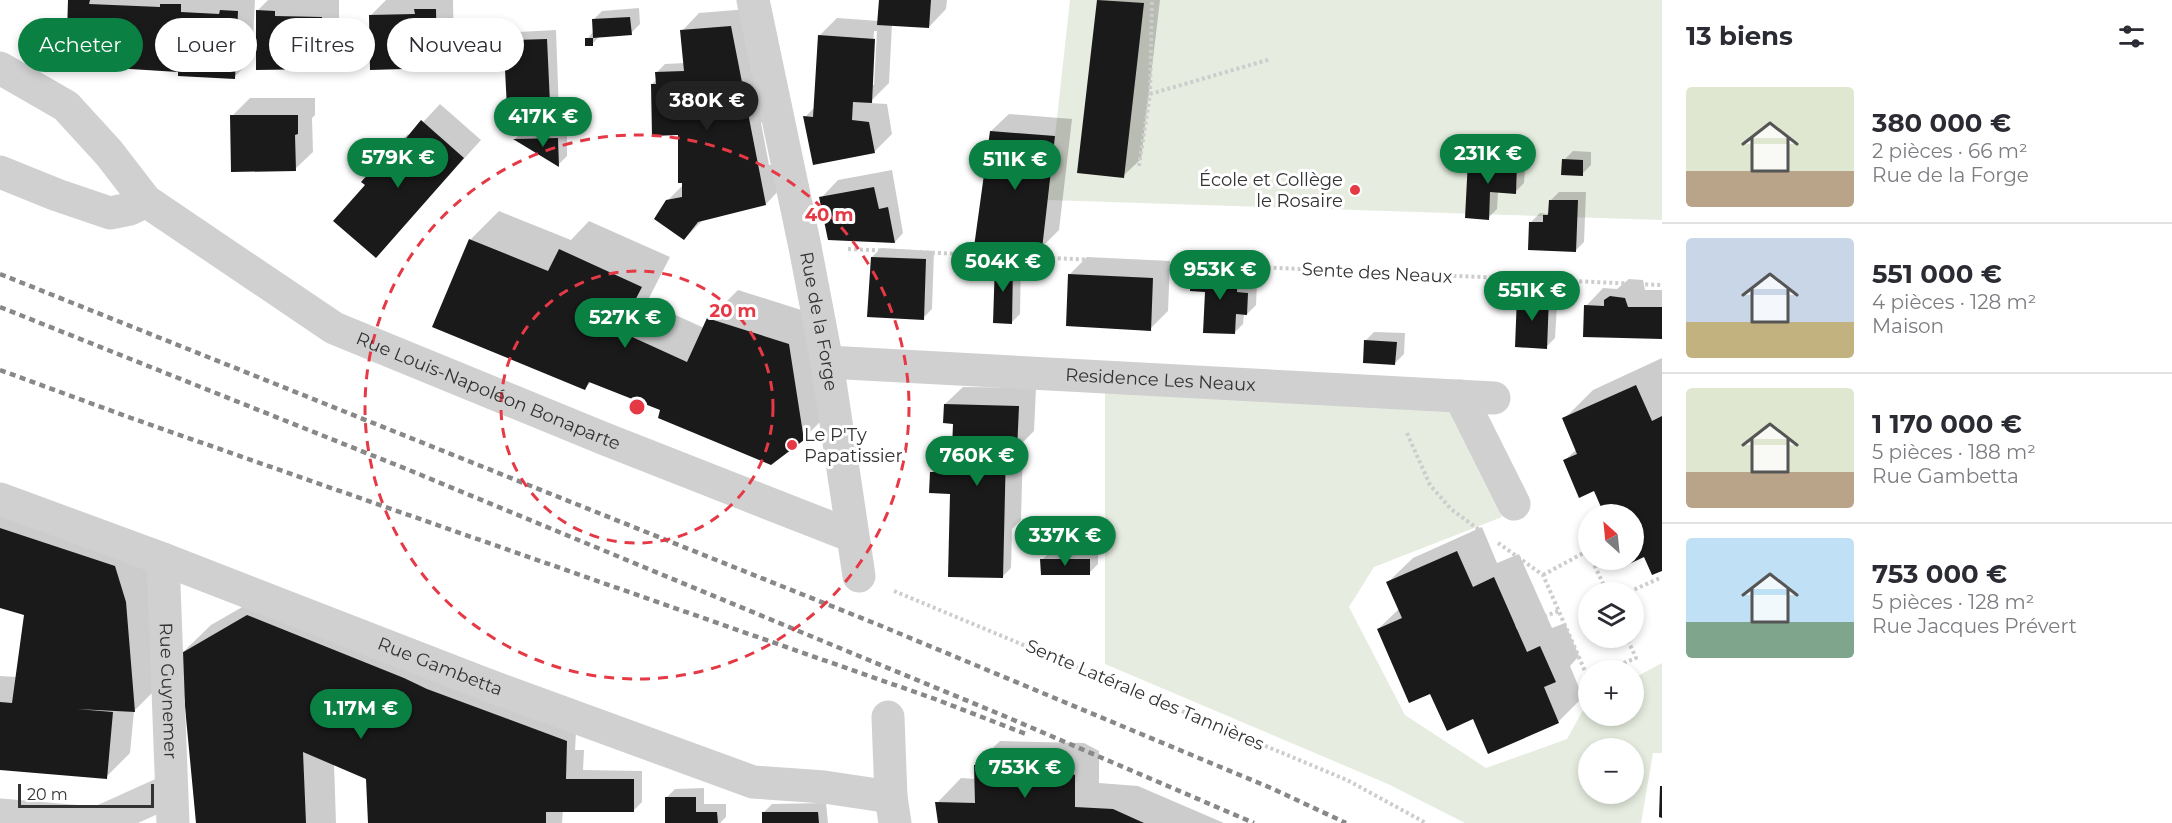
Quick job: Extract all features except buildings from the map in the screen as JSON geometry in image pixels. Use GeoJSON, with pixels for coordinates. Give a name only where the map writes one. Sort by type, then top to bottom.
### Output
{"type":"FeatureCollection","features":[{"type":"Feature","properties":{"kind":"street","name":"Rue de la Forge"},"geometry":{"type":"LineString","coordinates":[[753,0],[827,362],[859,576]]}},
{"type":"Feature","properties":{"kind":"street","name":"Rue Louis-Napoléon Bonaparte"},"geometry":{"type":"LineString","coordinates":[[0,68],[66,105],[109,153],[146,201],[334,328],[605,439],[852,536]]}},
{"type":"Feature","properties":{"kind":"street"},"geometry":{"type":"LineString","coordinates":[[0,172],[110,213],[130,209],[146,201]]}},
{"type":"Feature","properties":{"kind":"street","name":"Residence Les Neaux"},"geometry":{"type":"LineString","coordinates":[[827,362],[1494,398]]}},
{"type":"Feature","properties":{"kind":"street"},"geometry":{"type":"LineString","coordinates":[[1460,396],[1514,504]]}},
{"type":"Feature","properties":{"kind":"street","name":"Rue Gambetta"},"geometry":{"type":"LineString","coordinates":[[0,499],[482,683],[753,782],[824,787],[893,810]]}},
{"type":"Feature","properties":{"kind":"street","name":"Rue Guynemer"},"geometry":{"type":"LineString","coordinates":[[163,560],[173,823]]}},
{"type":"Feature","properties":{"kind":"street"},"geometry":{"type":"LineString","coordinates":[[888,717],[893,810]]}},
{"type":"Feature","properties":{"kind":"street"},"geometry":{"type":"LineString","coordinates":[[0,815],[96,823],[171,790]]}},
{"type":"Feature","properties":{"kind":"path"},"geometry":{"type":"LineString","coordinates":[[1139,166],[1150,94],[1152,0]]}},
{"type":"Feature","properties":{"kind":"path"},"geometry":{"type":"LineString","coordinates":[[1150,94],[1271,58]]}},
{"type":"Feature","properties":{"kind":"path","name":"Sente des Neaux"},"geometry":{"type":"LineString","coordinates":[[805,247],[1662,285]]}},
{"type":"Feature","properties":{"kind":"path"},"geometry":{"type":"LineString","coordinates":[[1388,392],[1430,485],[1450,509],[1485,534]]}},
{"type":"Feature","properties":{"kind":"path"},"geometry":{"type":"LineString","coordinates":[[1493,540],[1543,575],[1580,660]]}},
{"type":"Feature","properties":{"kind":"path"},"geometry":{"type":"LineString","coordinates":[[1543,575],[1578,555]]}},
{"type":"Feature","properties":{"kind":"path","name":"Sente Latérale des Tannières"},"geometry":{"type":"LineString","coordinates":[[859,576],[1347,780],[1426,823]]}},
{"type":"Feature","properties":{"kind":"path"},"geometry":{"type":"LineString","coordinates":[[1644,585],[1662,577]]}},
{"type":"Feature","properties":{"kind":"path"},"geometry":{"type":"LineString","coordinates":[[1516,627],[1559,611]]}},
{"type":"Feature","properties":{"kind":"path"},"geometry":{"type":"LineString","coordinates":[[1631,660],[1636,658],[1632,648]]}},
{"type":"Feature","properties":{"kind":"shaded area","name":"École et Collège le Rosaire"},"geometry":{"type":"Polygon","coordinates":[[[1070,0],[1662,0],[1662,220],[1048,200],[1070,0]]]}},
{"type":"Feature","properties":{"kind":"shaded area"},"geometry":{"type":"Polygon","coordinates":[[[1105,377],[1448,395],[1502,517],[1374,567],[1349,607],[1405,715],[1486,768],[1567,739],[1578,719],[1578,726],[1644,726],[1644,673],[1662,663],[1662,753],[1653,753],[1641,823],[1465,823],[1388,784],[1105,664],[1105,377]]]}},
{"type":"Feature","properties":{"kind":"railway"},"geometry":{"type":"LineString","coordinates":[[0,274],[879,625],[1271,788],[1346,823]]}},
{"type":"Feature","properties":{"kind":"railway"},"geometry":{"type":"LineString","coordinates":[[0,307],[409,470],[1009,718],[1254,823]]}},
{"type":"Feature","properties":{"kind":"railway"},"geometry":{"type":"LineString","coordinates":[[0,370],[935,699],[1026,734]]}},
{"type":"Feature","properties":{"kind":"place","name":"École et Collège le Rosaire"},"geometry":{"type":"Point","coordinates":[1355,190]}},
{"type":"Feature","properties":{"kind":"place","name":"Le P'Ty Papatissier"},"geometry":{"type":"Point","coordinates":[792,445]}}]}
